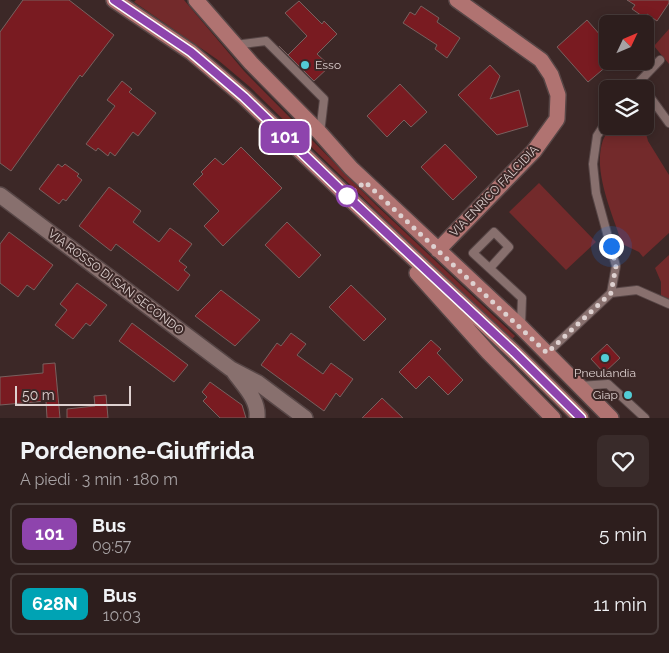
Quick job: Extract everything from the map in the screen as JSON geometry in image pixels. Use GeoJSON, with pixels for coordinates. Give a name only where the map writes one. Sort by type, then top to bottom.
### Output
{"type":"FeatureCollection","features":[{"type":"Feature","properties":{"kind":"main road"},"geometry":{"type":"LineString","coordinates":[[114,0],[191,52],[244,97],[514,352],[581,418]]}},
{"type":"Feature","properties":{"kind":"main road"},"geometry":{"type":"LineString","coordinates":[[196,0],[251,63],[320,133],[351,168],[520,327],[611,418]]}},
{"type":"Feature","properties":{"kind":"main road","name":"VIA ENRICO FALCIDIA"},"geometry":{"type":"LineString","coordinates":[[438,250],[534,151],[557,119],[558,95],[551,75],[541,60],[456,0]]}},
{"type":"Feature","properties":{"kind":"main road","name":"VIA ROSSO DI SAN SECONDO"},"geometry":{"type":"LineString","coordinates":[[0,196],[231,369]]}},
{"type":"Feature","properties":{"kind":"main road"},"geometry":{"type":"LineString","coordinates":[[349,198],[488,352],[554,418]]}},
{"type":"Feature","properties":{"kind":"main road"},"geometry":{"type":"LineString","coordinates":[[231,369],[254,401],[258,411],[257,418]]}},
{"type":"Feature","properties":{"kind":"main road"},"geometry":{"type":"LineString","coordinates":[[231,369],[258,383],[305,418]]}},
{"type":"Feature","properties":{"kind":"lane"},"geometry":{"type":"LineString","coordinates":[[235,45],[266,41],[324,99],[320,133]]}},
{"type":"Feature","properties":{"kind":"lane"},"geometry":{"type":"LineString","coordinates":[[641,80],[660,60]]}},
{"type":"Feature","properties":{"kind":"lane"},"geometry":{"type":"LineString","coordinates":[[654,107],[669,123]]}},
{"type":"Feature","properties":{"kind":"lane"},"geometry":{"type":"LineString","coordinates":[[547,353],[611,293],[616,266],[596,193],[593,164],[596,136],[599,132]]}},
{"type":"Feature","properties":{"kind":"lane"},"geometry":{"type":"LineString","coordinates":[[490,268],[509,247],[494,232],[473,254],[522,298],[520,327]]}},
{"type":"Feature","properties":{"kind":"lane"},"geometry":{"type":"LineString","coordinates":[[611,293],[637,290],[669,304]]}},
{"type":"Feature","properties":{"kind":"lane"},"geometry":{"type":"LineString","coordinates":[[579,386],[608,384],[645,418]]}},
{"type":"Feature","properties":{"kind":"shaded area"},"geometry":{"type":"Polygon","coordinates":[[[136,0],[184,0],[244,71],[376,205],[515,336],[512,339],[384,218],[250,87],[218,60],[134,2],[136,0]]]}},
{"type":"Feature","properties":{"kind":"shaded area"},"geometry":{"type":"Polygon","coordinates":[[[669,29],[669,64],[654,46],[669,29]]]}},
{"type":"Feature","properties":{"kind":"shaded area"},"geometry":{"type":"Polygon","coordinates":[[[606,135],[646,135],[648,141],[669,175],[669,233],[643,257],[639,252],[622,244],[602,179],[600,152],[606,135]]]}},
{"type":"Feature","properties":{"kind":"shaded area"},"geometry":{"type":"Polygon","coordinates":[[[539,183],[596,242],[566,270],[509,212],[539,183]]]}},
{"type":"Feature","properties":{"kind":"shaded area"},"geometry":{"type":"Polygon","coordinates":[[[669,255],[669,299],[661,295],[661,282],[655,268],[669,255]]]}},
{"type":"Feature","properties":{"kind":"building"},"geometry":{"type":"Polygon","coordinates":[[[23,0],[69,0],[114,35],[82,77],[80,75],[11,171],[0,163],[0,32],[23,0]]]}},
{"type":"Feature","properties":{"kind":"building"},"geometry":{"type":"Polygon","coordinates":[[[627,0],[669,0],[657,21],[654,19],[654,15],[641,15],[632,9],[635,5],[627,0]]]}},
{"type":"Feature","properties":{"kind":"building"},"geometry":{"type":"Polygon","coordinates":[[[299,1],[322,24],[324,21],[337,34],[317,54],[330,66],[314,81],[288,55],[307,36],[285,13],[299,1]]]}},
{"type":"Feature","properties":{"kind":"building"},"geometry":{"type":"Polygon","coordinates":[[[421,6],[439,18],[437,22],[460,38],[447,58],[435,49],[437,45],[403,23],[410,12],[415,15],[421,6]]]}},
{"type":"Feature","properties":{"kind":"building"},"geometry":{"type":"Polygon","coordinates":[[[587,20],[599,34],[599,70],[602,70],[588,82],[557,47],[587,20]]]}},
{"type":"Feature","properties":{"kind":"building"},"geometry":{"type":"Polygon","coordinates":[[[490,65],[500,76],[490,99],[519,90],[528,126],[497,135],[458,95],[490,65]]]}},
{"type":"Feature","properties":{"kind":"building"},"geometry":{"type":"Polygon","coordinates":[[[122,81],[132,89],[129,92],[156,113],[138,136],[133,132],[115,156],[110,152],[108,156],[98,148],[96,151],[86,144],[115,106],[107,100],[122,81]]]}},
{"type":"Feature","properties":{"kind":"building"},"geometry":{"type":"Polygon","coordinates":[[[400,84],[427,112],[411,127],[404,120],[387,137],[367,116],[400,84]]]}},
{"type":"Feature","properties":{"kind":"building"},"geometry":{"type":"Polygon","coordinates":[[[445,144],[477,177],[453,200],[421,167],[445,144]]]}},
{"type":"Feature","properties":{"kind":"building"},"geometry":{"type":"Polygon","coordinates":[[[241,147],[282,188],[223,246],[204,226],[219,211],[193,184],[203,174],[201,172],[215,158],[223,165],[241,147]]]}},
{"type":"Feature","properties":{"kind":"building"},"geometry":{"type":"Polygon","coordinates":[[[58,164],[62,167],[65,164],[79,174],[77,176],[82,180],[66,201],[63,199],[59,204],[39,189],[58,164]]]}},
{"type":"Feature","properties":{"kind":"building"},"geometry":{"type":"Polygon","coordinates":[[[109,187],[141,211],[133,222],[159,242],[170,228],[192,244],[179,261],[187,267],[184,270],[190,275],[178,291],[116,244],[111,251],[79,226],[109,187]]]}},
{"type":"Feature","properties":{"kind":"building"},"geometry":{"type":"Polygon","coordinates":[[[287,222],[321,255],[299,278],[265,245],[287,222]]]}},
{"type":"Feature","properties":{"kind":"building"},"geometry":{"type":"Polygon","coordinates":[[[9,232],[53,265],[34,290],[27,285],[18,297],[0,283],[0,244],[9,232]]]}},
{"type":"Feature","properties":{"kind":"building"},"geometry":{"type":"Polygon","coordinates":[[[77,283],[107,305],[90,326],[86,323],[73,339],[55,325],[67,310],[60,304],[77,283]]]}},
{"type":"Feature","properties":{"kind":"building"},"geometry":{"type":"Polygon","coordinates":[[[351,285],[386,319],[364,341],[329,307],[351,285]]]}},
{"type":"Feature","properties":{"kind":"building"},"geometry":{"type":"Polygon","coordinates":[[[221,290],[260,320],[235,346],[195,316],[221,290]]]}},
{"type":"Feature","properties":{"kind":"building"},"geometry":{"type":"Polygon","coordinates":[[[132,323],[188,365],[174,382],[119,341],[132,323]]]}},
{"type":"Feature","properties":{"kind":"building"},"geometry":{"type":"Polygon","coordinates":[[[291,333],[306,344],[297,355],[323,374],[331,363],[353,379],[340,397],[336,393],[324,411],[261,365],[277,343],[281,346],[291,333]]]}},
{"type":"Feature","properties":{"kind":"building"},"geometry":{"type":"Polygon","coordinates":[[[431,340],[441,349],[437,353],[463,380],[448,395],[429,376],[416,389],[399,372],[431,340]]]}},
{"type":"Feature","properties":{"kind":"building","name":"Pneulandia"},"geometry":{"type":"Polygon","coordinates":[[[607,344],[620,358],[604,373],[591,359],[607,344]]]}},
{"type":"Feature","properties":{"kind":"building"},"geometry":{"type":"Polygon","coordinates":[[[55,363],[60,418],[47,418],[46,401],[0,405],[0,377],[43,373],[43,364],[55,363]]]}},
{"type":"Feature","properties":{"kind":"building"},"geometry":{"type":"Polygon","coordinates":[[[210,382],[242,405],[246,418],[220,418],[203,401],[207,397],[202,392],[210,382]]]}},
{"type":"Feature","properties":{"kind":"building"},"geometry":{"type":"Polygon","coordinates":[[[106,395],[108,418],[67,418],[67,409],[95,406],[94,396],[106,395]]]}},
{"type":"Feature","properties":{"kind":"building"},"geometry":{"type":"Polygon","coordinates":[[[382,398],[403,418],[362,418],[382,398]]]}},
{"type":"Feature","properties":{"kind":"bus line","name":"101"},"geometry":{"type":"LineString","coordinates":[[114,0],[191,52],[244,97],[514,352],[581,418]]}},
{"type":"Feature","properties":{"kind":"place","name":"Esso"},"geometry":{"type":"Point","coordinates":[305,65]}},
{"type":"Feature","properties":{"kind":"place","name":"Pneulandia"},"geometry":{"type":"Point","coordinates":[605,358]}},
{"type":"Feature","properties":{"kind":"place","name":"Giap"},"geometry":{"type":"Point","coordinates":[628,395]}},
{"type":"Feature","properties":{"kind":"route"},"geometry":{"type":"LineString","coordinates":[[347,196],[365,182],[547,353],[611,293],[616,266],[611,246]]}}]}
